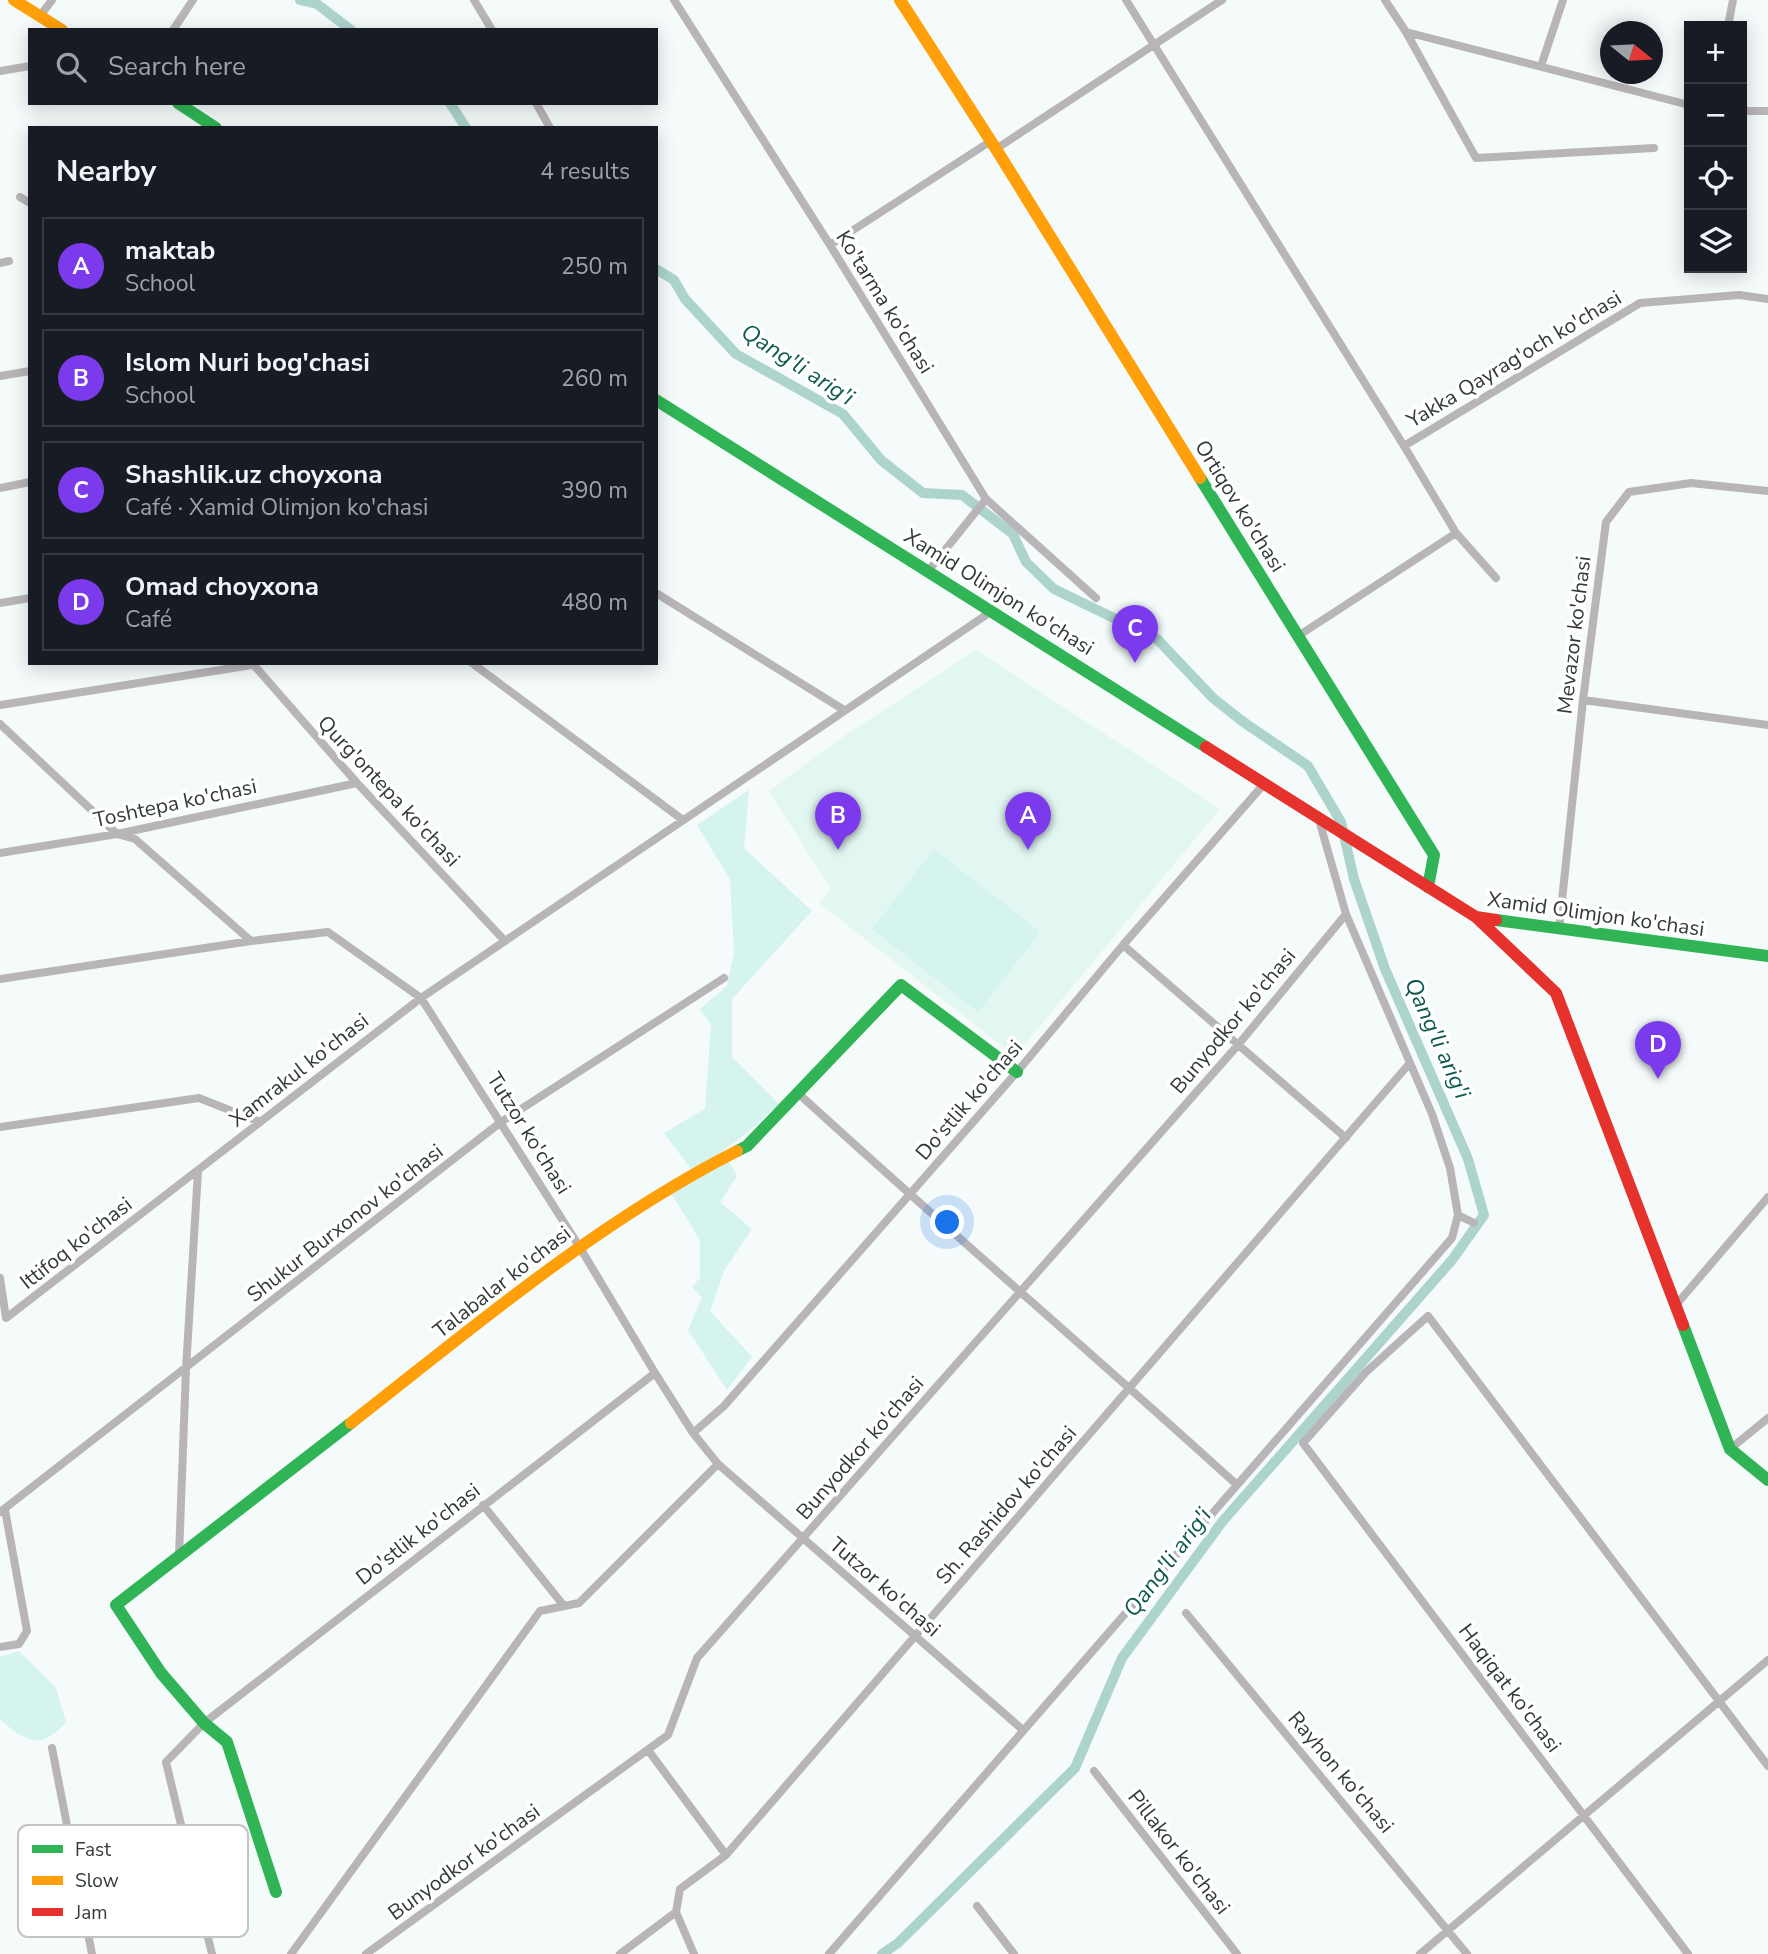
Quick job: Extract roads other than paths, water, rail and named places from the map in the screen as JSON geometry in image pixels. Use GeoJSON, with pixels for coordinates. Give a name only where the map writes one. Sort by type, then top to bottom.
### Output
{"type":"FeatureCollection","features":[{"type":"Feature","properties":{"kind":"street"},"geometry":{"type":"LineString","coordinates":[[14,0],[59,28]]}},
{"type":"Feature","properties":{"kind":"street"},"geometry":{"type":"LineString","coordinates":[[40,16],[52,0]]}},
{"type":"Feature","properties":{"kind":"street"},"geometry":{"type":"LineString","coordinates":[[174,28],[193,0]]}},
{"type":"Feature","properties":{"kind":"street"},"geometry":{"type":"LineString","coordinates":[[474,0],[491,28]]}},
{"type":"Feature","properties":{"kind":"street","name":"Ko'tarma ko'chasi"},"geometry":{"type":"LineString","coordinates":[[674,0],[830,245],[982,506],[1096,598]]}},
{"type":"Feature","properties":{"kind":"street","name":"Ortiqov ko'chasi"},"geometry":{"type":"LineString","coordinates":[[900,0],[1434,855],[1427,887]]}},
{"type":"Feature","properties":{"kind":"street"},"geometry":{"type":"LineString","coordinates":[[1126,0],[1456,534],[1496,578]]}},
{"type":"Feature","properties":{"kind":"street"},"geometry":{"type":"LineString","coordinates":[[830,245],[1222,0]]}},
{"type":"Feature","properties":{"kind":"street"},"geometry":{"type":"LineString","coordinates":[[1385,0],[1406,32],[1476,158],[1654,148]]}},
{"type":"Feature","properties":{"kind":"street"},"geometry":{"type":"LineString","coordinates":[[1541,66],[1563,0]]}},
{"type":"Feature","properties":{"kind":"street"},"geometry":{"type":"LineString","coordinates":[[1729,21],[1733,0]]}},
{"type":"Feature","properties":{"kind":"street"},"geometry":{"type":"LineString","coordinates":[[1406,32],[1684,104]]}},
{"type":"Feature","properties":{"kind":"street"},"geometry":{"type":"LineString","coordinates":[[0,71],[28,66]]}},
{"type":"Feature","properties":{"kind":"street"},"geometry":{"type":"LineString","coordinates":[[181,105],[213,126]]}},
{"type":"Feature","properties":{"kind":"street"},"geometry":{"type":"LineString","coordinates":[[537,105],[549,126]]}},
{"type":"Feature","properties":{"kind":"street"},"geometry":{"type":"LineString","coordinates":[[1747,111],[1768,111]]}},
{"type":"Feature","properties":{"kind":"street"},"geometry":{"type":"LineString","coordinates":[[20,197],[28,202]]}},
{"type":"Feature","properties":{"kind":"street","name":"Yakka Qayrag'och ko'chasi"},"geometry":{"type":"LineString","coordinates":[[1404,446],[1640,303],[1739,295],[1768,299]]}},
{"type":"Feature","properties":{"kind":"street"},"geometry":{"type":"LineString","coordinates":[[0,376],[28,371]]}},
{"type":"Feature","properties":{"kind":"street","name":"Xamid Olimjon ko'chasi"},"geometry":{"type":"LineString","coordinates":[[658,401],[1476,917],[1768,956]]}},
{"type":"Feature","properties":{"kind":"street"},"geometry":{"type":"LineString","coordinates":[[0,488],[28,482]]}},
{"type":"Feature","properties":{"kind":"street","name":"Mevazor ko'chasi"},"geometry":{"type":"LineString","coordinates":[[1559,929],[1583,699],[1606,522],[1629,492],[1691,483],[1768,491]]}},
{"type":"Feature","properties":{"kind":"street"},"geometry":{"type":"LineString","coordinates":[[929,570],[982,506]]}},
{"type":"Feature","properties":{"kind":"street"},"geometry":{"type":"LineString","coordinates":[[1298,636],[1456,534]]}},
{"type":"Feature","properties":{"kind":"street"},"geometry":{"type":"LineString","coordinates":[[658,594],[844,710]]}},
{"type":"Feature","properties":{"kind":"street"},"geometry":{"type":"LineString","coordinates":[[0,603],[28,598]]}},
{"type":"Feature","properties":{"kind":"street","name":"Xamrakul ko'chasi"},"geometry":{"type":"LineString","coordinates":[[198,1171],[421,998],[992,611]]}},
{"type":"Feature","properties":{"kind":"street"},"geometry":{"type":"LineString","coordinates":[[0,705],[246,665]]}},
{"type":"Feature","properties":{"kind":"street","name":"Qurg'ontepa ko'chasi"},"geometry":{"type":"LineString","coordinates":[[253,665],[356,783],[504,940]]}},
{"type":"Feature","properties":{"kind":"street"},"geometry":{"type":"LineString","coordinates":[[475,665],[683,820]]}},
{"type":"Feature","properties":{"kind":"street"},"geometry":{"type":"LineString","coordinates":[[1583,699],[1768,725]]}},
{"type":"Feature","properties":{"kind":"street"},"geometry":{"type":"LineString","coordinates":[[0,724],[117,834],[135,839],[251,941]]}},
{"type":"Feature","properties":{"kind":"street","name":"Toshtepa ko'chasi"},"geometry":{"type":"LineString","coordinates":[[0,853],[117,834],[356,783]]}},
{"type":"Feature","properties":{"kind":"street","name":"Do'stlik ko'chasi"},"geometry":{"type":"LineString","coordinates":[[693,1433],[724,1406],[1017,1072],[1123,945],[1264,784]]}},
{"type":"Feature","properties":{"kind":"street"},"geometry":{"type":"LineString","coordinates":[[829,1954],[1452,1238],[1458,1215],[1450,1168],[1432,1114],[1346,914],[1319,820]]}},
{"type":"Feature","properties":{"kind":"street","name":"Bunyodkor ko'chasi"},"geometry":{"type":"LineString","coordinates":[[366,1954],[668,1735],[697,1658],[1238,1045],[1346,914]]}},
{"type":"Feature","properties":{"kind":"street"},"geometry":{"type":"LineString","coordinates":[[1476,917],[1556,993],[1730,1448],[1768,1480]]}},
{"type":"Feature","properties":{"kind":"street","name":"Tutzor ko'chasi"},"geometry":{"type":"LineString","coordinates":[[0,979],[328,932],[421,998],[502,1122],[693,1433],[718,1464],[1023,1730]]}},
{"type":"Feature","properties":{"kind":"street"},"geometry":{"type":"LineString","coordinates":[[1123,945],[1346,1138]]}},
{"type":"Feature","properties":{"kind":"street","name":"Shukur Burxonov ko'chasi"},"geometry":{"type":"LineString","coordinates":[[2,1511],[502,1122],[724,978]]}},
{"type":"Feature","properties":{"kind":"street","name":"Talabalar ko'chasi"},"geometry":{"type":"LineString","coordinates":[[204,1723],[161,1673],[116,1605],[579,1246],[684,1178],[747,1146],[901,985],[1017,1072]]}},
{"type":"Feature","properties":{"kind":"street","name":"Sh. Rashidov ko'chasi"},"geometry":{"type":"LineString","coordinates":[[620,1954],[676,1912],[680,1889],[726,1855],[1409,1064]]}},
{"type":"Feature","properties":{"kind":"street"},"geometry":{"type":"LineString","coordinates":[[799,1094],[1237,1485]]}},
{"type":"Feature","properties":{"kind":"street"},"geometry":{"type":"LineString","coordinates":[[0,1127],[199,1098],[260,1122]]}},
{"type":"Feature","properties":{"kind":"street"},"geometry":{"type":"LineString","coordinates":[[179,1558],[186,1369],[198,1171]]}},
{"type":"Feature","properties":{"kind":"street","name":"Ittifoq ko'chasi"},"geometry":{"type":"LineString","coordinates":[[0,1278],[6,1318],[198,1171]]}},
{"type":"Feature","properties":{"kind":"street"},"geometry":{"type":"LineString","coordinates":[[1676,1305],[1768,1197]]}},
{"type":"Feature","properties":{"kind":"street"},"geometry":{"type":"LineString","coordinates":[[1458,1215],[1474,1223]]}},
{"type":"Feature","properties":{"kind":"street","name":"Haqiqat ko'chasi"},"geometry":{"type":"LineString","coordinates":[[1689,1954],[1303,1443],[1366,1371],[1428,1316],[1719,1702]]}},
{"type":"Feature","properties":{"kind":"street","name":"Do'stlik ko'chasi"},"geometry":{"type":"LineString","coordinates":[[181,1825],[166,1762],[204,1723],[655,1373]]}},
{"type":"Feature","properties":{"kind":"street"},"geometry":{"type":"LineString","coordinates":[[1730,1448],[1768,1418]]}},
{"type":"Feature","properties":{"kind":"street"},"geometry":{"type":"LineString","coordinates":[[291,1954],[540,1611],[579,1603],[718,1464]]}},
{"type":"Feature","properties":{"kind":"street"},"geometry":{"type":"LineString","coordinates":[[483,1505],[564,1606]]}},
{"type":"Feature","properties":{"kind":"street"},"geometry":{"type":"LineString","coordinates":[[0,1647],[19,1644],[27,1631],[2,1511]]}},
{"type":"Feature","properties":{"kind":"street","name":"Rayhon ko'chasi"},"geometry":{"type":"LineString","coordinates":[[1186,1613],[1467,1954]]}},
{"type":"Feature","properties":{"kind":"street"},"geometry":{"type":"LineString","coordinates":[[1420,1954],[1768,1660]]}},
{"type":"Feature","properties":{"kind":"street"},"geometry":{"type":"LineString","coordinates":[[1719,1702],[1768,1766]]}},
{"type":"Feature","properties":{"kind":"street"},"geometry":{"type":"LineString","coordinates":[[204,1723],[227,1742],[276,1892]]}},
{"type":"Feature","properties":{"kind":"street"},"geometry":{"type":"LineString","coordinates":[[52,1748],[67,1825]]}},
{"type":"Feature","properties":{"kind":"street"},"geometry":{"type":"LineString","coordinates":[[648,1749],[726,1855]]}},
{"type":"Feature","properties":{"kind":"street","name":"Pillakor ko'chasi"},"geometry":{"type":"LineString","coordinates":[[1094,1771],[1237,1954]]}},
{"type":"Feature","properties":{"kind":"street"},"geometry":{"type":"LineString","coordinates":[[977,1906],[1014,1954]]}},
{"type":"Feature","properties":{"kind":"street"},"geometry":{"type":"LineString","coordinates":[[676,1912],[694,1954]]}},
{"type":"Feature","properties":{"kind":"waterway","name":"Qang'li arig'i"},"geometry":{"type":"LineString","coordinates":[[300,0],[317,4],[348,28]]}},
{"type":"Feature","properties":{"kind":"waterway","name":"Qang'li arig'i"},"geometry":{"type":"LineString","coordinates":[[451,105],[465,126]]}},
{"type":"Feature","properties":{"kind":"waterway","name":"Qang'li arig'i"},"geometry":{"type":"LineString","coordinates":[[658,270],[674,280],[685,299],[736,354],[843,414],[881,460],[923,493],[962,495],[1013,534],[1026,562],[1054,589],[1157,639],[1213,698],[1308,766],[1341,822],[1354,879],[1385,969],[1468,1159],[1484,1215],[1452,1260],[1222,1522],[1122,1658],[1075,1768],[898,1943],[882,1954]]}},
{"type":"Feature","properties":{"kind":"place","name":"Shashlik.uz choyxona"},"geometry":{"type":"Point","coordinates":[1135,663]}},
{"type":"Feature","properties":{"kind":"place","name":"Islom Nuri bog'chasi"},"geometry":{"type":"Point","coordinates":[838,850]}},
{"type":"Feature","properties":{"kind":"place","name":"maktab"},"geometry":{"type":"Point","coordinates":[1028,850]}},
{"type":"Feature","properties":{"kind":"place","name":"Omad choyxona"},"geometry":{"type":"Point","coordinates":[1658,1079]}}]}
